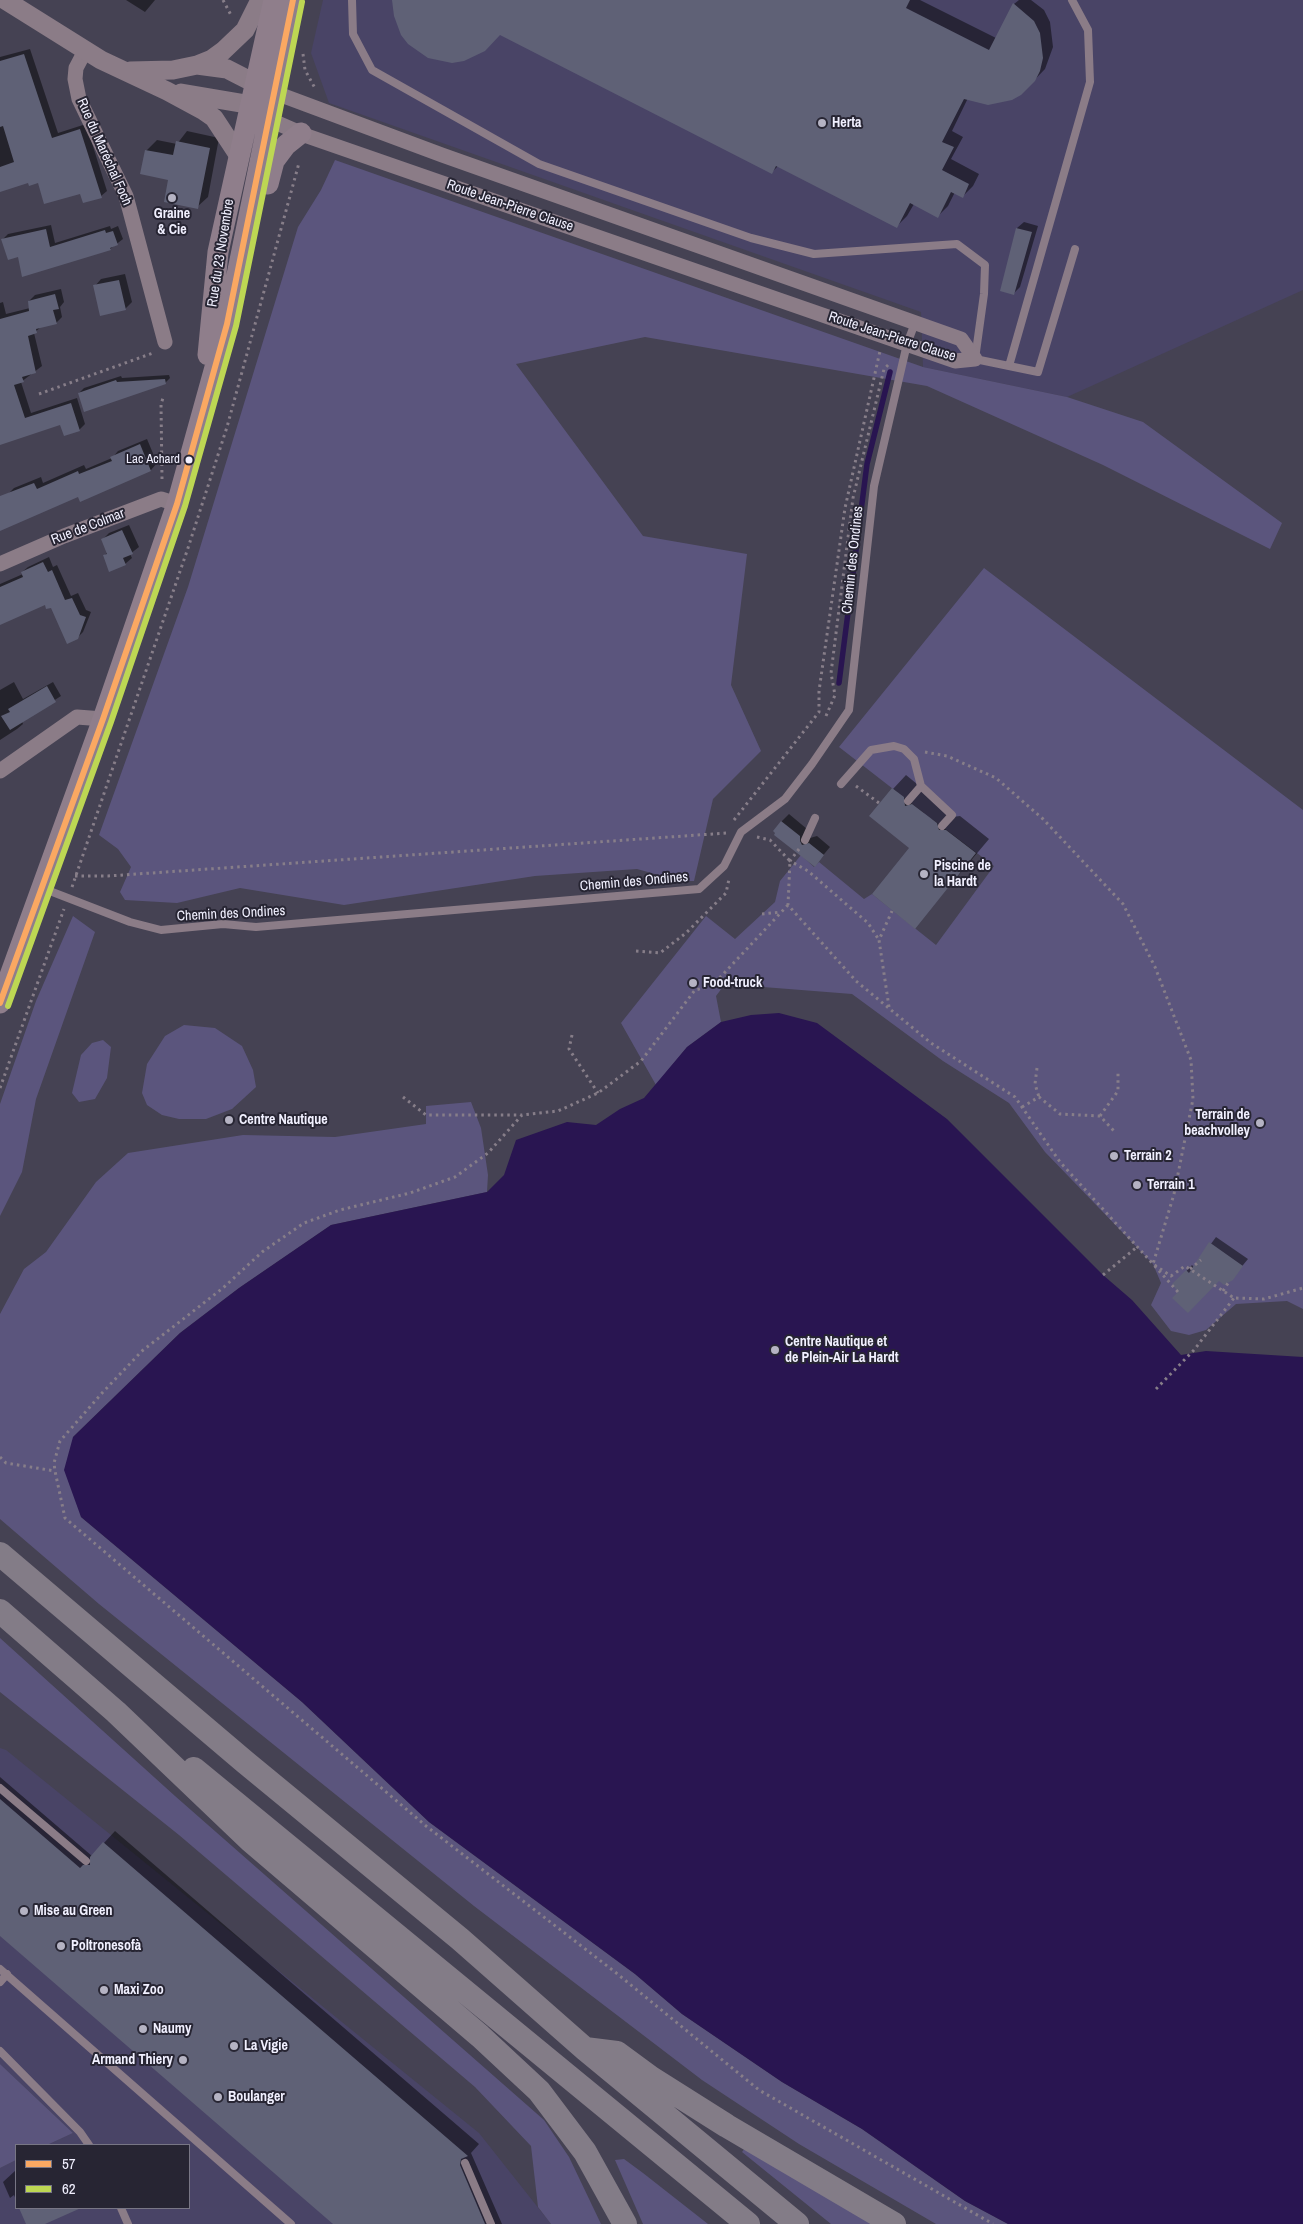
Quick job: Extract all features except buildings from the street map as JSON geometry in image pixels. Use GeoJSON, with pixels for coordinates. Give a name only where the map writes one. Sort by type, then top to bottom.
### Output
{"type":"FeatureCollection","features":[{"type":"Feature","properties":{"kind":"highway"},"geometry":{"type":"LineString","coordinates":[[0,1554],[244,1762],[460,1939],[584,2049],[798,2224]]}},
{"type":"Feature","properties":{"kind":"highway"},"geometry":{"type":"LineString","coordinates":[[0,1611],[116,1712],[250,1840],[480,2036],[539,2091],[585,2152],[616,2214],[625,2224]]}},
{"type":"Feature","properties":{"kind":"highway"},"geometry":{"type":"LineString","coordinates":[[116,1712],[219,1788],[748,2224]]}},
{"type":"Feature","properties":{"kind":"highway"},"geometry":{"type":"LineString","coordinates":[[584,2049],[617,2053],[651,2078],[727,2126],[894,2224]]}},
{"type":"Feature","properties":{"kind":"main road","name":"Rue du 23 Novembre"},"geometry":{"type":"LineString","coordinates":[[0,1003],[103,719],[177,504],[227,324],[264,101],[274,0]]}},
{"type":"Feature","properties":{"kind":"main road"},"geometry":{"type":"LineString","coordinates":[[264,101],[293,0]]}},
{"type":"Feature","properties":{"kind":"main road","name":"Rue du 23 Novembre"},"geometry":{"type":"LineString","coordinates":[[204,402],[218,252],[239,156],[264,101]]}},
{"type":"Feature","properties":{"kind":"main road","name":"Rue du 23 Novembre"},"geometry":{"type":"LineString","coordinates":[[227,324],[238,314],[274,161],[286,145],[301,133]]}},
{"type":"Feature","properties":{"kind":"street"},"geometry":{"type":"LineString","coordinates":[[5,0],[85,51],[167,91],[214,118],[239,156]]}},
{"type":"Feature","properties":{"kind":"street"},"geometry":{"type":"LineString","coordinates":[[197,65],[223,52],[246,30],[260,0]]}},
{"type":"Feature","properties":{"kind":"street","name":"Rue du Maréchal Foch"},"geometry":{"type":"LineString","coordinates":[[85,51],[76,68],[75,79],[79,99],[126,196],[164,342]]}},
{"type":"Feature","properties":{"kind":"street"},"geometry":{"type":"LineString","coordinates":[[123,71],[160,71],[197,65],[227,69],[264,101]]}},
{"type":"Feature","properties":{"kind":"street"},"geometry":{"type":"LineString","coordinates":[[167,91],[264,101]]}},
{"type":"Feature","properties":{"kind":"street","name":"Route Jean-Pierre Clause"},"geometry":{"type":"LineString","coordinates":[[264,101],[442,155],[914,324],[961,339],[975,359],[955,361],[301,133],[264,101]]}},
{"type":"Feature","properties":{"kind":"street","name":"Rue de Colmar"},"geometry":{"type":"LineString","coordinates":[[0,564],[64,536],[161,499],[177,504]]}},
{"type":"Feature","properties":{"kind":"street"},"geometry":{"type":"LineString","coordinates":[[0,771],[77,717],[103,719]]}},
{"type":"Feature","properties":{"kind":"lane"},"geometry":{"type":"LineString","coordinates":[[352,0],[353,34],[372,70],[539,164],[751,238],[814,254],[957,244],[985,265],[984,294],[975,359],[1038,372],[1076,249]]}},
{"type":"Feature","properties":{"kind":"lane"},"geometry":{"type":"LineString","coordinates":[[1009,366],[1090,82],[1088,30],[1072,0]]}},
{"type":"Feature","properties":{"kind":"lane","name":"Chemin des Ondines"},"geometry":{"type":"LineString","coordinates":[[41,887],[130,922],[161,930],[222,924],[256,927],[699,889],[724,866],[741,832],[785,799],[849,710],[874,486],[907,344],[914,324]]}},
{"type":"Feature","properties":{"kind":"lane"},"geometry":{"type":"LineString","coordinates":[[841,784],[871,750],[894,746],[904,749],[914,759],[921,786],[952,815],[942,826]]}},
{"type":"Feature","properties":{"kind":"lane"},"geometry":{"type":"LineString","coordinates":[[908,801],[921,786]]}},
{"type":"Feature","properties":{"kind":"lane"},"geometry":{"type":"LineString","coordinates":[[805,840],[815,818]]}},
{"type":"Feature","properties":{"kind":"lane"},"geometry":{"type":"LineString","coordinates":[[0,1788],[86,1861]]}},
{"type":"Feature","properties":{"kind":"lane"},"geometry":{"type":"LineString","coordinates":[[0,1968],[292,2224]]}},
{"type":"Feature","properties":{"kind":"lane"},"geometry":{"type":"LineString","coordinates":[[0,1982],[6,1974]]}},
{"type":"Feature","properties":{"kind":"lane"},"geometry":{"type":"LineString","coordinates":[[0,2051],[80,2132],[88,2144]]}},
{"type":"Feature","properties":{"kind":"lane"},"geometry":{"type":"LineString","coordinates":[[465,2163],[491,2224]]}},
{"type":"Feature","properties":{"kind":"lane"},"geometry":{"type":"LineString","coordinates":[[121,2209],[128,2224]]}},
{"type":"Feature","properties":{"kind":"path"},"geometry":{"type":"LineString","coordinates":[[223,0],[233,20]]}},
{"type":"Feature","properties":{"kind":"path"},"geometry":{"type":"LineString","coordinates":[[303,52],[305,70],[318,94]]}},
{"type":"Feature","properties":{"kind":"path"},"geometry":{"type":"LineString","coordinates":[[722,834],[819,712],[819,691],[845,508],[884,336]]}},
{"type":"Feature","properties":{"kind":"path"},"geometry":{"type":"LineString","coordinates":[[39,394],[151,356],[164,342]]}},
{"type":"Feature","properties":{"kind":"path"},"geometry":{"type":"LineString","coordinates":[[826,716],[835,695],[830,673],[853,498],[884,369],[892,360]]}},
{"type":"Feature","properties":{"kind":"path"},"geometry":{"type":"LineString","coordinates":[[162,484],[161,404],[164,395]]}},
{"type":"Feature","properties":{"kind":"path"},"geometry":{"type":"LineString","coordinates":[[904,749],[947,756],[996,778],[1043,819],[1123,904],[1155,967],[1191,1060],[1193,1099],[1174,1194],[1153,1264]]}},
{"type":"Feature","properties":{"kind":"path"},"geometry":{"type":"LineString","coordinates":[[869,795],[879,803]]}},
{"type":"Feature","properties":{"kind":"path"},"geometry":{"type":"LineString","coordinates":[[0,1088],[75,876],[741,832]]}},
{"type":"Feature","properties":{"kind":"path"},"geometry":{"type":"LineString","coordinates":[[770,840],[790,861],[808,871],[868,923],[879,940],[889,1008]]}},
{"type":"Feature","properties":{"kind":"path"},"geometry":{"type":"LineString","coordinates":[[403,1097],[426,1115],[522,1115],[558,1111],[598,1093],[641,1061],[695,990],[712,986],[782,912],[788,904],[790,861]]}},
{"type":"Feature","properties":{"kind":"path"},"geometry":{"type":"LineString","coordinates":[[636,951],[660,953],[686,933],[726,893],[730,876]]}},
{"type":"Feature","properties":{"kind":"path"},"geometry":{"type":"LineString","coordinates":[[788,904],[856,981],[931,1042],[1015,1097],[1060,1162],[1178,1292]]}},
{"type":"Feature","properties":{"kind":"path"},"geometry":{"type":"LineString","coordinates":[[879,940],[892,911]]}},
{"type":"Feature","properties":{"kind":"path"},"geometry":{"type":"LineString","coordinates":[[762,914],[782,912]]}},
{"type":"Feature","properties":{"kind":"path"},"geometry":{"type":"LineString","coordinates":[[572,1035],[569,1049],[598,1093]]}},
{"type":"Feature","properties":{"kind":"path"},"geometry":{"type":"LineString","coordinates":[[1037,1068],[1035,1084],[1039,1097],[1060,1114],[1100,1116],[1114,1131]]}},
{"type":"Feature","properties":{"kind":"path"},"geometry":{"type":"LineString","coordinates":[[1100,1116],[1118,1091],[1118,1070]]}},
{"type":"Feature","properties":{"kind":"path"},"geometry":{"type":"LineString","coordinates":[[1022,1108],[1039,1097]]}},
{"type":"Feature","properties":{"kind":"path"},"geometry":{"type":"LineString","coordinates":[[522,1115],[488,1153],[455,1177],[410,1193],[340,1210],[304,1223],[262,1252],[223,1288],[142,1351],[60,1441],[54,1463],[65,1518],[426,1826],[615,1972],[759,2090],[993,2224]]}},
{"type":"Feature","properties":{"kind":"path"},"geometry":{"type":"LineString","coordinates":[[1103,1275],[1137,1247]]}},
{"type":"Feature","properties":{"kind":"path"},"geometry":{"type":"LineString","coordinates":[[1190,1270],[1201,1260]]}},
{"type":"Feature","properties":{"kind":"path"},"geometry":{"type":"LineString","coordinates":[[1153,1264],[1171,1276],[1185,1266],[1234,1298],[1264,1299],[1303,1288]]}},
{"type":"Feature","properties":{"kind":"path"},"geometry":{"type":"LineString","coordinates":[[1223,1291],[1230,1280]]}},
{"type":"Feature","properties":{"kind":"path"},"geometry":{"type":"LineString","coordinates":[[1156,1389],[1194,1350],[1234,1298]]}},
{"type":"Feature","properties":{"kind":"path"},"geometry":{"type":"LineString","coordinates":[[0,1457],[6,1462],[55,1472]]}},
{"type":"Feature","properties":{"kind":"shaded area"},"geometry":{"type":"Polygon","coordinates":[[[323,0],[1303,0],[1303,290],[1067,397],[923,367],[921,312],[329,103],[311,53],[323,0]]]}},
{"type":"Feature","properties":{"kind":"shaded area"},"geometry":{"type":"Polygon","coordinates":[[[335,160],[923,367],[1067,397],[1143,422],[1282,523],[1270,549],[1103,465],[927,386],[645,337],[516,364],[643,536],[747,554],[731,685],[761,751],[713,799],[694,881],[680,881],[637,869],[535,876],[344,905],[240,888],[177,903],[125,900],[120,892],[131,867],[118,849],[99,835],[188,587],[298,227],[321,190],[335,160]]]}},
{"type":"Feature","properties":{"kind":"shaded area"},"geometry":{"type":"Polygon","coordinates":[[[984,568],[1303,810],[1303,1309],[1287,1301],[1236,1304],[1206,1330],[1189,1335],[1171,1331],[1151,1305],[1161,1283],[1153,1264],[1045,1152],[1009,1103],[943,1061],[852,994],[725,984],[716,996],[721,1022],[687,1047],[656,1085],[621,1023],[706,916],[735,939],[775,902],[780,881],[801,855],[814,867],[819,862],[864,899],[872,894],[936,945],[994,866],[932,819],[922,831],[924,813],[839,747],[984,568]]]}},
{"type":"Feature","properties":{"kind":"shaded area"},"geometry":{"type":"Polygon","coordinates":[[[73,916],[95,932],[36,1099],[22,1172],[0,1216],[0,1104],[36,1001],[73,916]]]}},
{"type":"Feature","properties":{"kind":"shaded area"},"geometry":{"type":"Polygon","coordinates":[[[779,1013],[817,1023],[947,1119],[1103,1275],[1132,1300],[1181,1355],[1206,1351],[1303,1357],[1303,2224],[1008,2224],[965,2201],[862,2129],[782,2082],[682,2014],[635,1974],[429,1822],[302,1702],[81,1517],[64,1470],[73,1437],[180,1333],[239,1288],[331,1225],[487,1192],[504,1175],[516,1140],[567,1122],[596,1125],[620,1109],[644,1098],[687,1047],[721,1022],[751,1015],[779,1013]]]}},
{"type":"Feature","properties":{"kind":"shaded area"},"geometry":{"type":"Polygon","coordinates":[[[184,1025],[215,1028],[242,1046],[253,1070],[256,1087],[232,1109],[206,1119],[179,1119],[162,1115],[147,1105],[142,1093],[147,1064],[165,1036],[184,1025]]]}},
{"type":"Feature","properties":{"kind":"shaded area"},"geometry":{"type":"Polygon","coordinates":[[[103,1040],[111,1047],[107,1078],[95,1099],[79,1102],[72,1093],[81,1055],[92,1043],[103,1040]]]}},
{"type":"Feature","properties":{"kind":"shaded area"},"geometry":{"type":"Polygon","coordinates":[[[471,1102],[481,1128],[488,1175],[487,1192],[331,1225],[239,1288],[180,1333],[73,1437],[81,1517],[302,1702],[429,1822],[635,1974],[682,2014],[782,2082],[862,2129],[965,2201],[1008,2224],[936,2224],[799,2144],[702,2080],[474,1906],[99,1604],[0,1519],[0,1314],[24,1269],[46,1252],[96,1182],[128,1153],[243,1135],[335,1137],[426,1124],[426,1106],[471,1102]]]}},
{"type":"Feature","properties":{"kind":"shaded area"},"geometry":{"type":"Polygon","coordinates":[[[0,1638],[175,1796],[544,2120],[569,2157],[601,2224],[551,2224],[538,2207],[531,2146],[475,2087],[179,1835],[0,1692],[0,1638]]]}},
{"type":"Feature","properties":{"kind":"shaded area"},"geometry":{"type":"Polygon","coordinates":[[[0,1748],[6,1750],[479,2133],[551,2224],[0,2224],[0,2168],[15,2160],[15,2209],[190,2209],[190,2144],[49,2144],[73,2133],[0,2064],[0,1748]]]}},
{"type":"Feature","properties":{"kind":"shaded area"},"geometry":{"type":"Polygon","coordinates":[[[0,2064],[73,2133],[49,2144],[15,2144],[15,2160],[0,2168],[0,2064]]]}},
{"type":"Feature","properties":{"kind":"shaded area"},"geometry":{"type":"Polygon","coordinates":[[[745,2148],[875,2224],[831,2224],[742,2152],[745,2148]]]}},
{"type":"Feature","properties":{"kind":"shaded area"},"geometry":{"type":"Polygon","coordinates":[[[624,2159],[708,2224],[643,2224],[615,2160],[624,2159]]]}},
{"type":"Feature","properties":{"kind":"waterway"},"geometry":{"type":"LineString","coordinates":[[839,683],[867,464],[890,372]]}},
{"type":"Feature","properties":{"kind":"transit line","name":"57"},"geometry":{"type":"LineString","coordinates":[[0,1003],[103,719],[177,504],[227,324],[293,0]]}},
{"type":"Feature","properties":{"kind":"transit line","name":"62"},"geometry":{"type":"LineString","coordinates":[[8,1006],[111,722],[185,506],[236,326],[302,2]]}},
{"type":"Feature","properties":{"kind":"place","name":"Herta"},"geometry":{"type":"Point","coordinates":[822,123]}},
{"type":"Feature","properties":{"kind":"place","name":"Graine & Cie"},"geometry":{"type":"Point","coordinates":[172,198]}},
{"type":"Feature","properties":{"kind":"place","name":"Lac Achard"},"geometry":{"type":"Point","coordinates":[189,460]}},
{"type":"Feature","properties":{"kind":"place","name":"Piscine de la Hardt"},"geometry":{"type":"Point","coordinates":[924,874]}},
{"type":"Feature","properties":{"kind":"place","name":"Food-truck"},"geometry":{"type":"Point","coordinates":[693,983]}},
{"type":"Feature","properties":{"kind":"place","name":"Centre Nautique"},"geometry":{"type":"Point","coordinates":[229,1120]}},
{"type":"Feature","properties":{"kind":"place","name":"Terrain de beachvolley"},"geometry":{"type":"Point","coordinates":[1260,1123]}},
{"type":"Feature","properties":{"kind":"place","name":"Terrain 2"},"geometry":{"type":"Point","coordinates":[1114,1156]}},
{"type":"Feature","properties":{"kind":"place","name":"Terrain 1"},"geometry":{"type":"Point","coordinates":[1137,1185]}},
{"type":"Feature","properties":{"kind":"place","name":"Centre Nautique et de Plein-Air La Hardt"},"geometry":{"type":"Point","coordinates":[775,1350]}},
{"type":"Feature","properties":{"kind":"place","name":"Mise au Green"},"geometry":{"type":"Point","coordinates":[24,1911]}},
{"type":"Feature","properties":{"kind":"place","name":"Poltronesofà"},"geometry":{"type":"Point","coordinates":[61,1946]}},
{"type":"Feature","properties":{"kind":"place","name":"Maxi Zoo"},"geometry":{"type":"Point","coordinates":[104,1990]}},
{"type":"Feature","properties":{"kind":"place","name":"Naumy"},"geometry":{"type":"Point","coordinates":[143,2029]}},
{"type":"Feature","properties":{"kind":"place","name":"La Vigie"},"geometry":{"type":"Point","coordinates":[234,2046]}},
{"type":"Feature","properties":{"kind":"place","name":"Armand Thiery"},"geometry":{"type":"Point","coordinates":[183,2060]}},
{"type":"Feature","properties":{"kind":"place","name":"Boulanger"},"geometry":{"type":"Point","coordinates":[218,2097]}}]}
